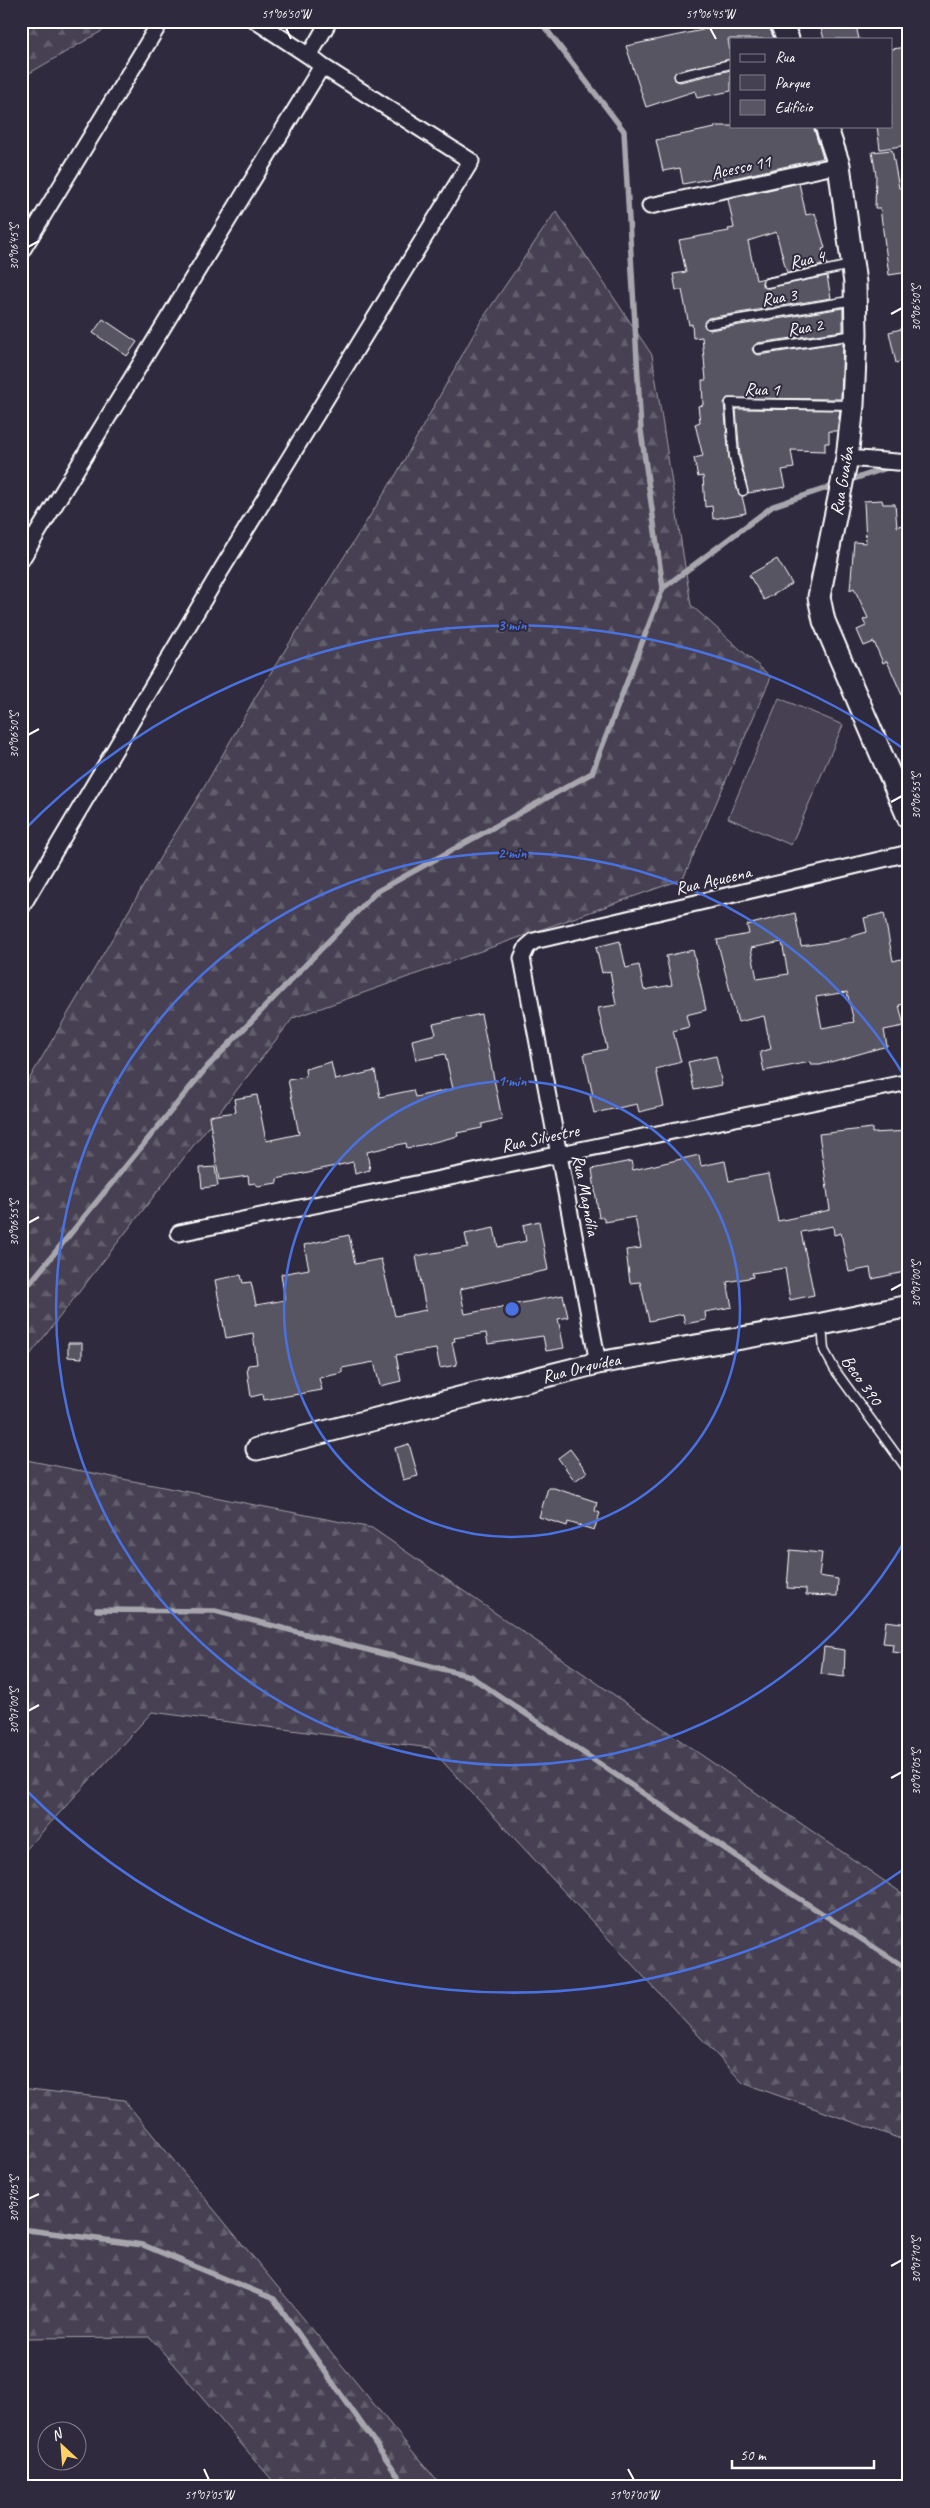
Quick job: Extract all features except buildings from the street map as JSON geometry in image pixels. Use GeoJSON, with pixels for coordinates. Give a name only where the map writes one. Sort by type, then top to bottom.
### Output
{"type":"FeatureCollection","features":[{"type":"Feature","properties":{"kind":"street"},"geometry":{"type":"LineString","coordinates":[[21,252],[161,21]]}},
{"type":"Feature","properties":{"kind":"street"},"geometry":{"type":"LineString","coordinates":[[21,908],[217,577],[471,161],[322,66],[256,21]]}},
{"type":"Feature","properties":{"kind":"street"},"geometry":{"type":"LineString","coordinates":[[309,56],[329,21]]}},
{"type":"Feature","properties":{"kind":"street"},"geometry":{"type":"LineString","coordinates":[[780,21],[788,38]]}},
{"type":"Feature","properties":{"kind":"street"},"geometry":{"type":"LineString","coordinates":[[21,560],[322,66]]}},
{"type":"Feature","properties":{"kind":"street","name":"Rua Guaíba"},"geometry":{"type":"LineString","coordinates":[[827,128],[840,165],[852,265],[856,334],[853,405],[847,458],[819,597],[824,620],[909,819]]}},
{"type":"Feature","properties":{"kind":"street","name":"Acesso 11"},"geometry":{"type":"LineString","coordinates":[[650,206],[840,165]]}},
{"type":"Feature","properties":{"kind":"street"},"geometry":{"type":"LineString","coordinates":[[847,458],[909,464]]}},
{"type":"Feature","properties":{"kind":"street","name":"Rua Açucena"},"geometry":{"type":"LineString","coordinates":[[527,947],[534,941],[909,853]]}},
{"type":"Feature","properties":{"kind":"street","name":"Rua Magnólia"},"geometry":{"type":"LineString","coordinates":[[527,947],[522,958],[598,1363]]}},
{"type":"Feature","properties":{"kind":"street","name":"Rua Silvestre"},"geometry":{"type":"LineString","coordinates":[[179,1232],[909,1082]]}},
{"type":"Feature","properties":{"kind":"street","name":"Rua Orquídea"},"geometry":{"type":"LineString","coordinates":[[257,1450],[598,1363],[822,1324],[909,1306]]}},
{"type":"Feature","properties":{"kind":"lane"},"geometry":{"type":"LineString","coordinates":[[679,76],[730,64]]}},
{"type":"Feature","properties":{"kind":"lane","name":"Rua 4"},"geometry":{"type":"LineString","coordinates":[[767,283],[852,265]]}},
{"type":"Feature","properties":{"kind":"lane","name":"Rua 3"},"geometry":{"type":"LineString","coordinates":[[709,324],[855,300]]}},
{"type":"Feature","properties":{"kind":"lane","name":"Rua 2"},"geometry":{"type":"LineString","coordinates":[[758,349],[856,334]]}},
{"type":"Feature","properties":{"kind":"lane","name":"Rua 1"},"geometry":{"type":"LineString","coordinates":[[742,491],[734,457],[730,403],[853,405]]}},
{"type":"Feature","properties":{"kind":"lane","name":"Beco 390"},"geometry":{"type":"LineString","coordinates":[[822,1324],[824,1350],[835,1370],[909,1472]]}},
{"type":"Feature","properties":{"kind":"green space"},"geometry":{"type":"Polygon","coordinates":[[[21,21],[119,21],[21,78],[21,21]]]}},
{"type":"Feature","properties":{"kind":"green space"},"geometry":{"type":"Polygon","coordinates":[[[556,211],[652,355],[691,605],[771,677],[683,879],[293,1018],[26,1360],[21,1361],[21,1093],[161,856],[203,789],[256,696],[397,473],[481,321],[556,211]]]}},
{"type":"Feature","properties":{"kind":"green space"},"geometry":{"type":"Polygon","coordinates":[[[779,698],[843,725],[791,845],[728,818],[779,698]]]}},
{"type":"Feature","properties":{"kind":"green space"},"geometry":{"type":"Polygon","coordinates":[[[21,1459],[372,1528],[909,1898],[909,2142],[743,2083],[430,1748],[152,1712],[21,1855],[21,1459]]]}},
{"type":"Feature","properties":{"kind":"green space"},"geometry":{"type":"Polygon","coordinates":[[[21,2088],[124,2100],[442,2487],[278,2487],[150,2337],[21,2338],[21,2088]]]}},
{"type":"Feature","properties":{"kind":"waterway"},"geometry":{"type":"LineString","coordinates":[[540,21],[624,131],[641,431],[663,588]]}},
{"type":"Feature","properties":{"kind":"waterway"},"geometry":{"type":"LineString","coordinates":[[848,481],[893,466]]}},
{"type":"Feature","properties":{"kind":"waterway"},"geometry":{"type":"LineString","coordinates":[[21,1284],[30,1283],[207,1067],[376,892],[592,773],[663,588],[773,506],[836,485]]}},
{"type":"Feature","properties":{"kind":"waterway"},"geometry":{"type":"LineString","coordinates":[[97,1610],[215,1611],[470,1676],[783,1888],[909,1970]]}},
{"type":"Feature","properties":{"kind":"waterway"},"geometry":{"type":"LineString","coordinates":[[21,2229],[143,2245],[274,2299],[406,2487]]}}]}
